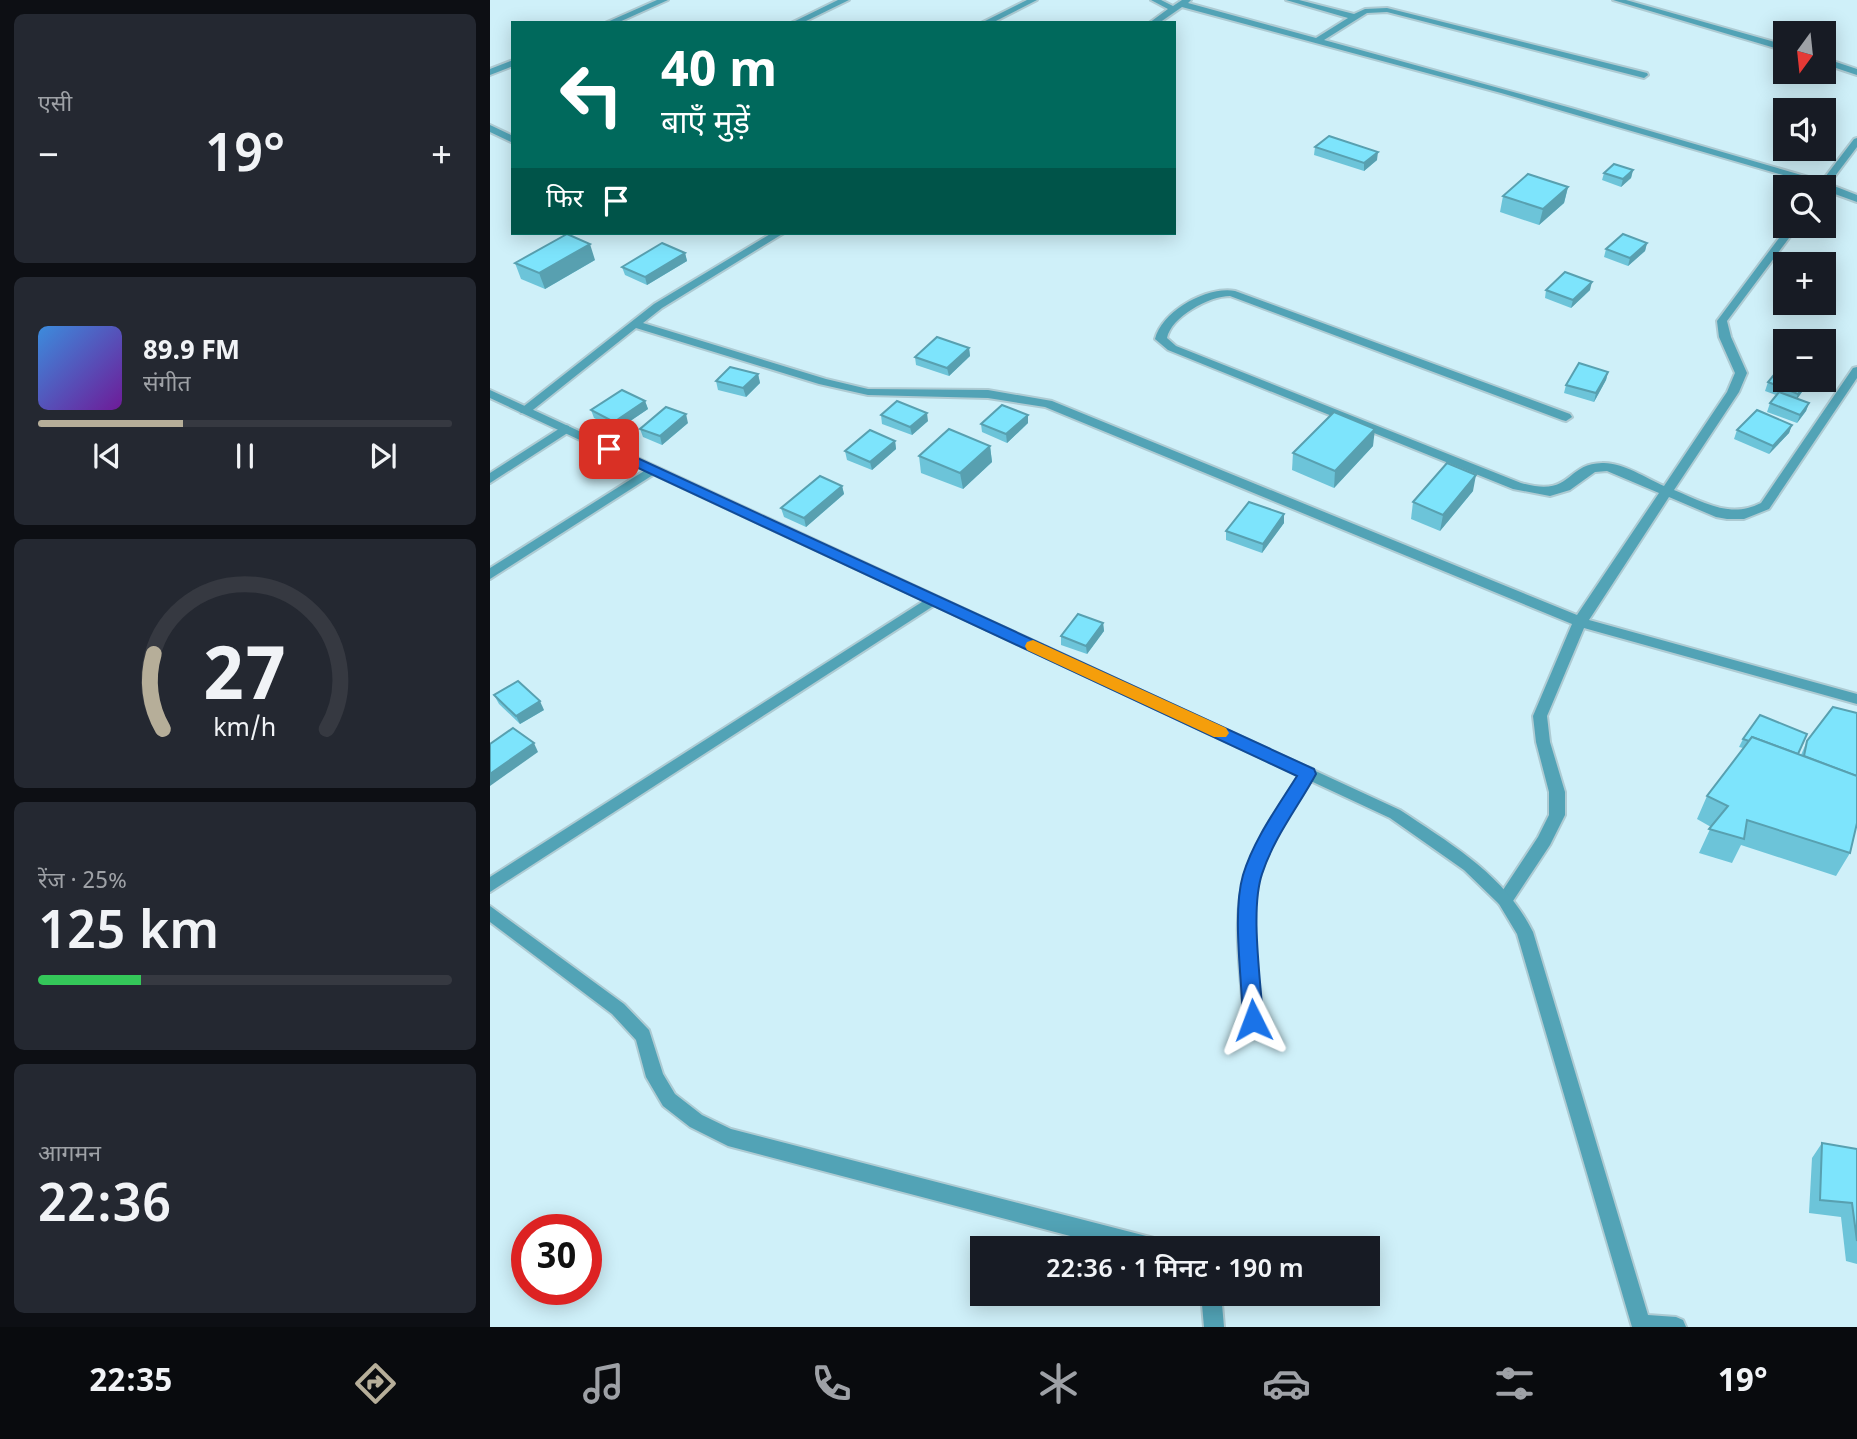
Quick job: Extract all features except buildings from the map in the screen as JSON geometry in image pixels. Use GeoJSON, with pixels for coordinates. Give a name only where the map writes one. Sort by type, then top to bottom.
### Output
{"type":"FeatureCollection","features":[{"type":"Feature","properties":{"kind":"street"},"geometry":{"type":"LineString","coordinates":[[614,21],[664,0]]}},
{"type":"Feature","properties":{"kind":"street"},"geometry":{"type":"LineString","coordinates":[[799,21],[845,0]]}},
{"type":"Feature","properties":{"kind":"street"},"geometry":{"type":"LineString","coordinates":[[989,21],[1032,0]]}},
{"type":"Feature","properties":{"kind":"street"},"geometry":{"type":"LineString","coordinates":[[1155,0],[1181,4],[1615,123],[1787,175]]}},
{"type":"Feature","properties":{"kind":"street"},"geometry":{"type":"LineString","coordinates":[[1290,0],[1354,17]]}},
{"type":"Feature","properties":{"kind":"street"},"geometry":{"type":"LineString","coordinates":[[1617,0],[1676,14],[1773,44]]}},
{"type":"Feature","properties":{"kind":"street"},"geometry":{"type":"LineString","coordinates":[[1156,21],[1181,4]]}},
{"type":"Feature","properties":{"kind":"street"},"geometry":{"type":"LineString","coordinates":[[1317,41],[1364,11],[1387,10],[1644,75]]}},
{"type":"Feature","properties":{"kind":"street"},"geometry":{"type":"LineString","coordinates":[[490,72],[511,64]]}},
{"type":"Feature","properties":{"kind":"street"},"geometry":{"type":"LineString","coordinates":[[1836,65],[1857,72]]}},
{"type":"Feature","properties":{"kind":"street"},"geometry":{"type":"LineString","coordinates":[[490,128],[511,139]]}},
{"type":"Feature","properties":{"kind":"street"},"geometry":{"type":"LineString","coordinates":[[1832,175],[1857,141]]}},
{"type":"Feature","properties":{"kind":"street"},"geometry":{"type":"LineString","coordinates":[[1836,190],[1857,199]]}},
{"type":"Feature","properties":{"kind":"street"},"geometry":{"type":"LineString","coordinates":[[525,410],[633,324],[719,267],[775,235]]}},
{"type":"Feature","properties":{"kind":"street"},"geometry":{"type":"LineString","coordinates":[[1505,899],[1544,841],[1557,815],[1557,792],[1543,742],[1540,716],[1580,622],[1733,392],[1741,373],[1725,337],[1722,321],[1784,238]]}},
{"type":"Feature","properties":{"kind":"street"},"geometry":{"type":"LineString","coordinates":[[1566,417],[1231,293],[1216,291],[1204,295],[1163,330],[1161,339],[1171,348],[1517,486],[1551,492],[1563,488],[1585,470],[1598,465],[1609,467],[1720,514],[1751,514],[1765,506],[1857,370]]}},
{"type":"Feature","properties":{"kind":"street"},"geometry":{"type":"LineString","coordinates":[[633,324],[823,382],[868,392],[988,394],[1048,404],[1580,622],[1857,699]]}},
{"type":"Feature","properties":{"kind":"street"},"geometry":{"type":"LineString","coordinates":[[490,394],[1395,814],[1470,865],[1505,899],[1525,932],[1636,1326],[1676,1327]]}},
{"type":"Feature","properties":{"kind":"street"},"geometry":{"type":"LineString","coordinates":[[490,479],[565,429]]}},
{"type":"Feature","properties":{"kind":"street"},"geometry":{"type":"LineString","coordinates":[[490,573],[652,470]]}},
{"type":"Feature","properties":{"kind":"street"},"geometry":{"type":"LineString","coordinates":[[490,885],[933,600]]}},
{"type":"Feature","properties":{"kind":"street"},"geometry":{"type":"LineString","coordinates":[[1253,1020],[1248,909],[1252,876],[1268,836],[1308,774]]}},
{"type":"Feature","properties":{"kind":"street"},"geometry":{"type":"LineString","coordinates":[[490,913],[618,1009],[643,1037],[655,1077],[669,1100],[707,1127],[728,1137],[1108,1236]]}},
{"type":"Feature","properties":{"kind":"street"},"geometry":{"type":"LineString","coordinates":[[1212,1306],[1214,1327]]}},
{"type":"Feature","properties":{"kind":"slow traffic"},"geometry":{"type":"LineString","coordinates":[[1033,646],[1220,733]]}},
{"type":"Feature","properties":{"kind":"route"},"geometry":{"type":"LineString","coordinates":[[609,449],[1308,774],[1268,836],[1252,876],[1248,909],[1253,1020]]}}]}
